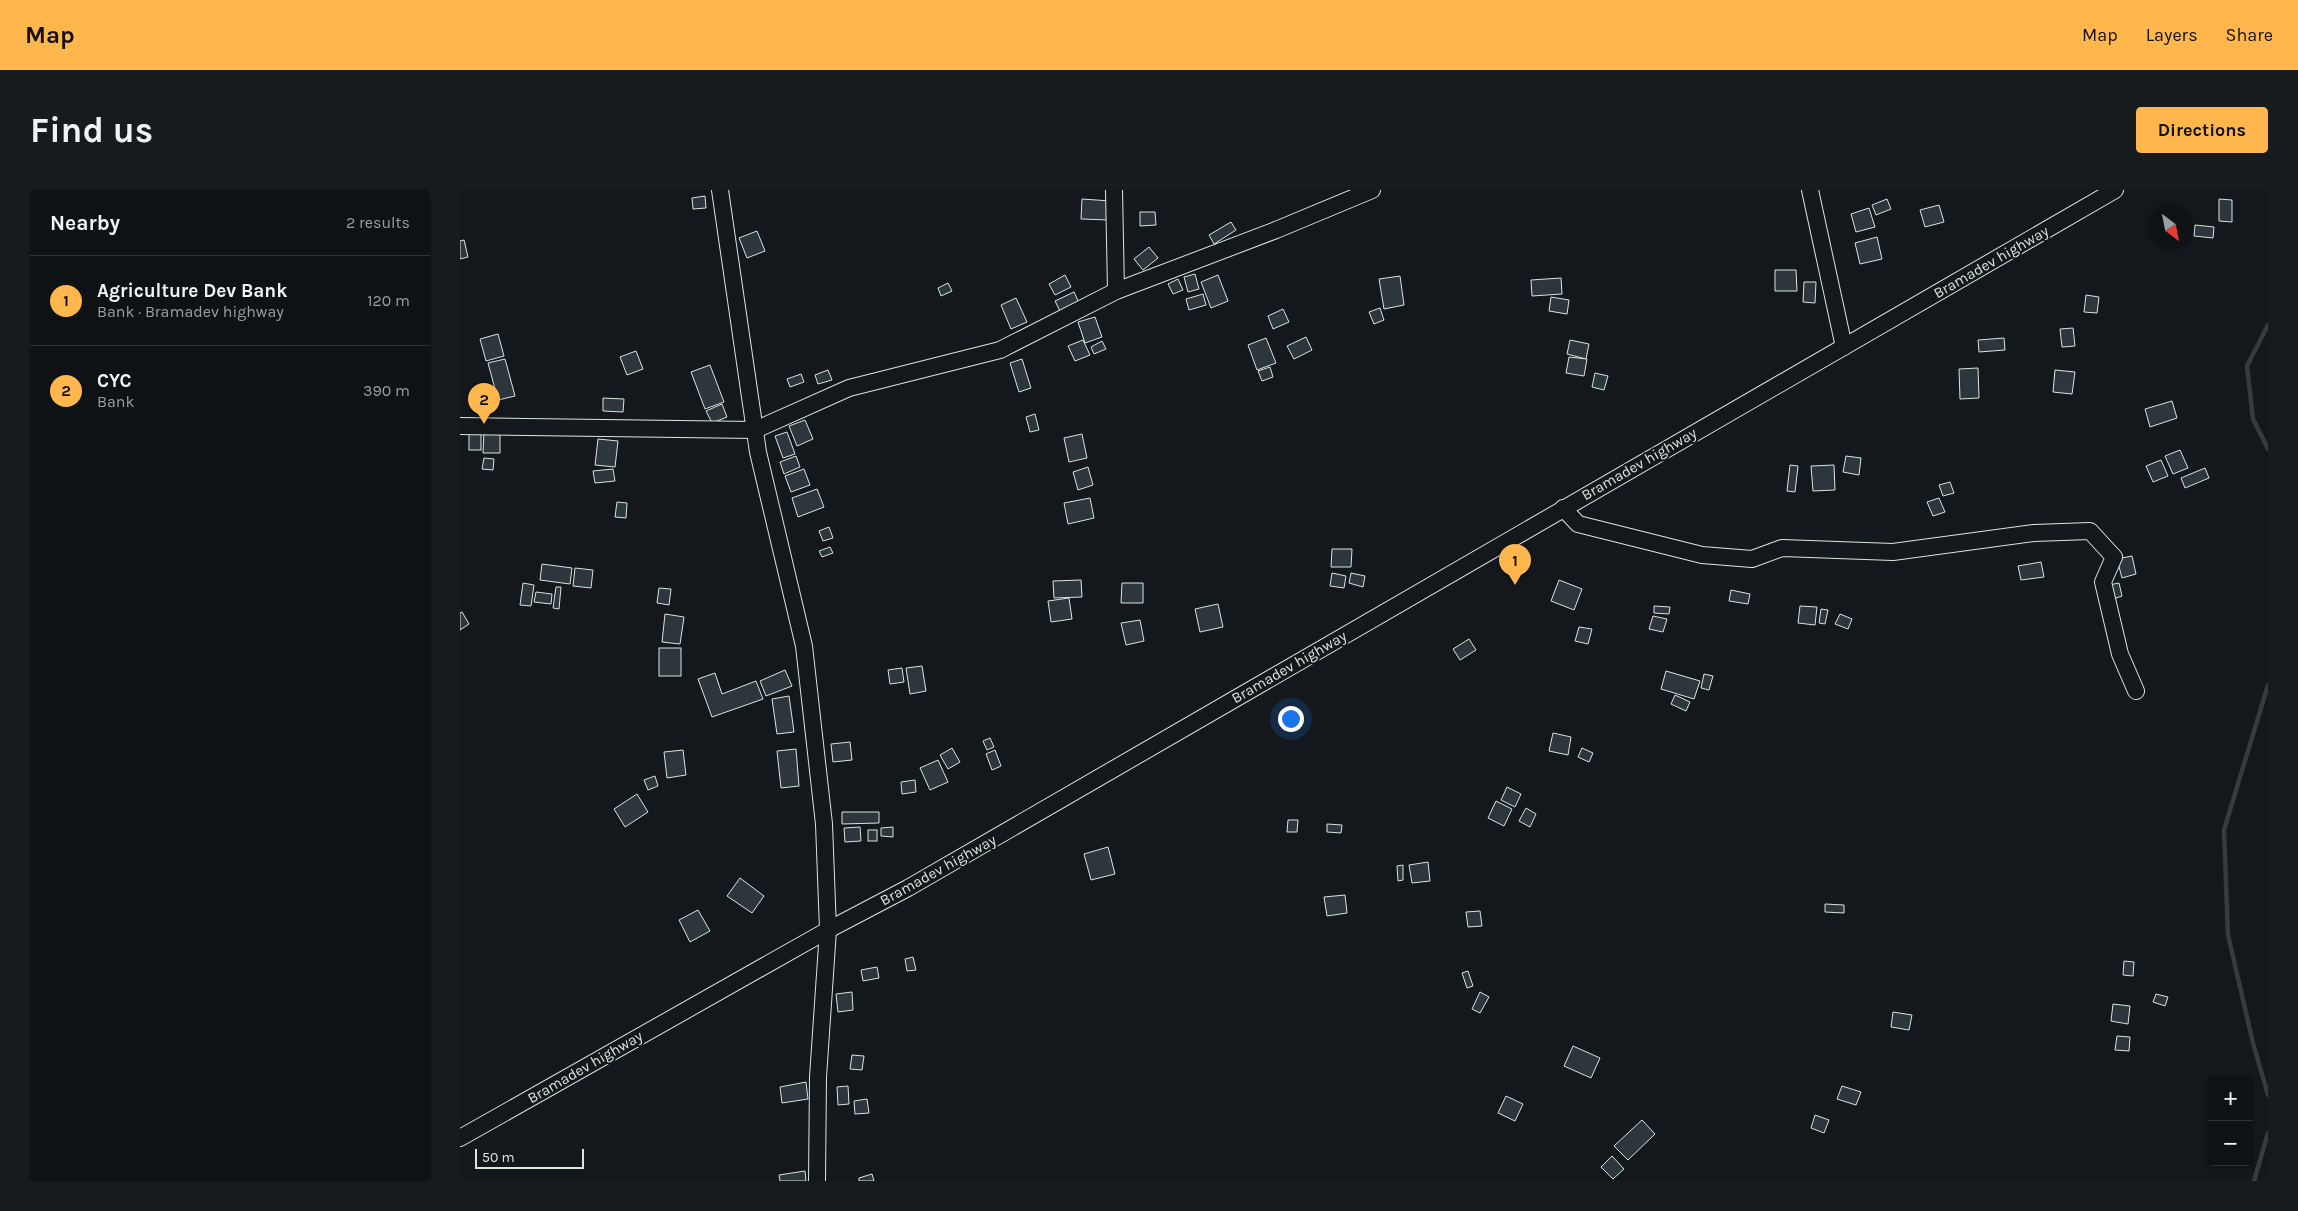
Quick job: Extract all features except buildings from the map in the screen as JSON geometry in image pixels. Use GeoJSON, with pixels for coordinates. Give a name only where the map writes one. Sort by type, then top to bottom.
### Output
{"type":"FeatureCollection","features":[{"type":"Feature","properties":{"kind":"street"},"geometry":{"type":"LineString","coordinates":[[720,190],[758,452],[804,646],[824,824],[828,930],[818,1077],[817,1181]]}},
{"type":"Feature","properties":{"kind":"street"},"geometry":{"type":"LineString","coordinates":[[1114,190],[1116,291]]}},
{"type":"Feature","properties":{"kind":"street"},"geometry":{"type":"LineString","coordinates":[[460,426],[755,430],[849,388],[1000,350],[1116,291],[1276,230],[1372,190]]}},
{"type":"Feature","properties":{"kind":"street"},"geometry":{"type":"LineString","coordinates":[[1810,190],[1844,346]]}},
{"type":"Feature","properties":{"kind":"street","name":"Bramadev highway"},"geometry":{"type":"LineString","coordinates":[[460,1138],[828,930],[908,888],[2115,190]]}},
{"type":"Feature","properties":{"kind":"street"},"geometry":{"type":"LineString","coordinates":[[1563,508],[1578,524],[1702,554],[1752,559],[1782,548],[1893,552],[2034,533],[2090,531],[2114,557],[2103,582],[2120,654],[2136,691]]}},
{"type":"Feature","properties":{"kind":"waterway"},"geometry":{"type":"LineString","coordinates":[[2268,325],[2247,366],[2253,419],[2268,449]]}},
{"type":"Feature","properties":{"kind":"waterway"},"geometry":{"type":"LineString","coordinates":[[2268,685],[2224,830],[2228,935],[2253,1043],[2268,1095]]}},
{"type":"Feature","properties":{"kind":"waterway"},"geometry":{"type":"LineString","coordinates":[[2254,1181],[2268,1133]]}},
{"type":"Feature","properties":{"kind":"place","name":"CYC"},"geometry":{"type":"Point","coordinates":[484,424]}},
{"type":"Feature","properties":{"kind":"place","name":"Agriculture Dev Bank"},"geometry":{"type":"Point","coordinates":[1515,585]}}]}
